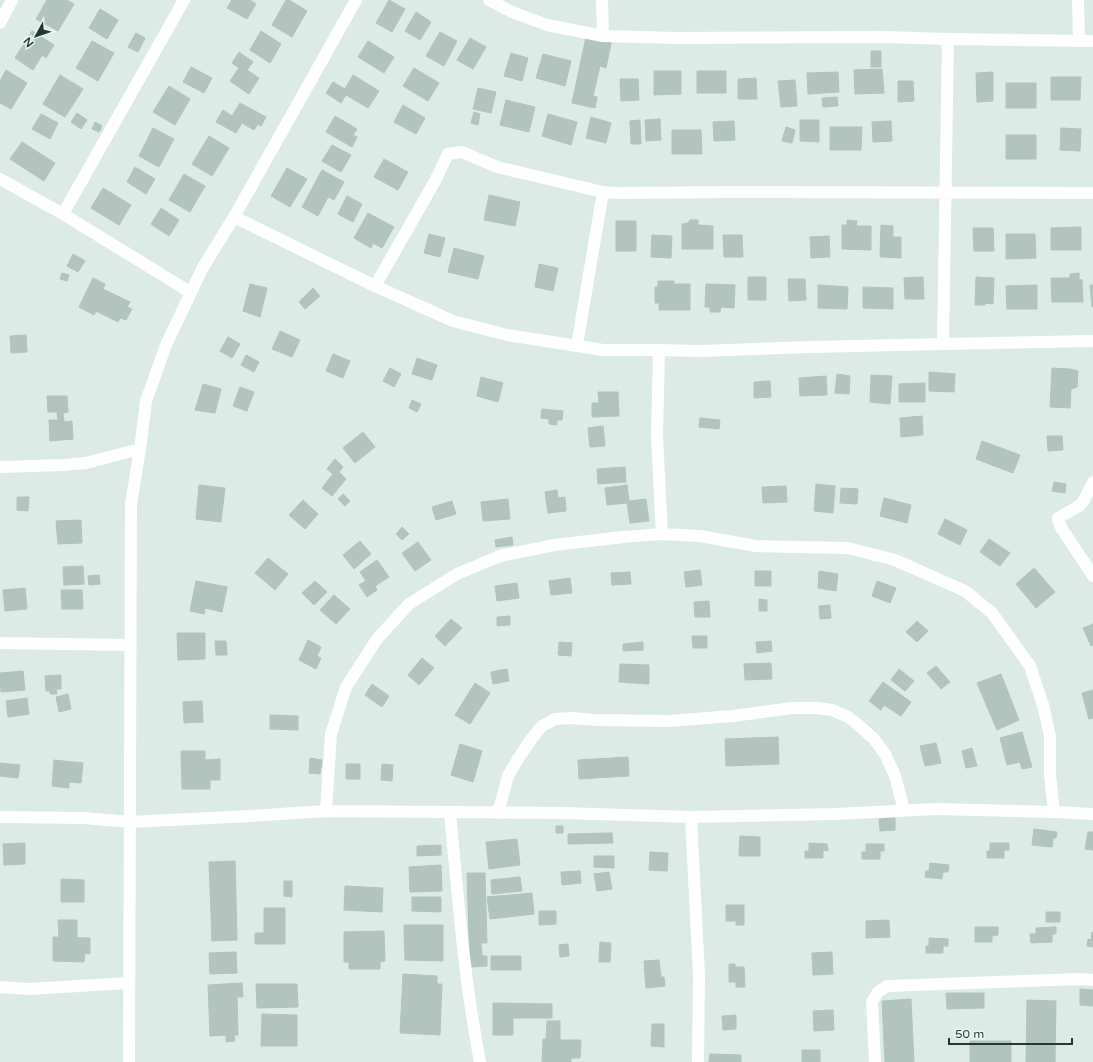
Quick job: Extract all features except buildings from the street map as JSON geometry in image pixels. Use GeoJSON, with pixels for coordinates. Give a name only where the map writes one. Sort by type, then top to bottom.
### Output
{"type":"FeatureCollection","features":[{"type":"Feature","properties":{"kind":"street"},"geometry":{"type":"LineString","coordinates":[[0,23],[12,0]]}},
{"type":"Feature","properties":{"kind":"street"},"geometry":{"type":"LineString","coordinates":[[63,214],[184,0]]}},
{"type":"Feature","properties":{"kind":"street"},"geometry":{"type":"LineString","coordinates":[[129,1062],[131,504],[146,400],[166,345],[202,269],[234,217],[356,0]]}},
{"type":"Feature","properties":{"kind":"street"},"geometry":{"type":"LineString","coordinates":[[489,0],[512,12],[547,25],[603,36],[676,38],[884,37],[1093,41]]}},
{"type":"Feature","properties":{"kind":"street"},"geometry":{"type":"LineString","coordinates":[[602,0],[603,36]]}},
{"type":"Feature","properties":{"kind":"street"},"geometry":{"type":"LineString","coordinates":[[1078,0],[1079,41]]}},
{"type":"Feature","properties":{"kind":"street"},"geometry":{"type":"LineString","coordinates":[[943,344],[948,39]]}},
{"type":"Feature","properties":{"kind":"street"},"geometry":{"type":"LineString","coordinates":[[375,286],[435,181],[448,154],[462,152],[497,167],[603,192],[618,193],[1093,193]]}},
{"type":"Feature","properties":{"kind":"street"},"geometry":{"type":"LineString","coordinates":[[0,179],[63,214],[190,292]]}},
{"type":"Feature","properties":{"kind":"street"},"geometry":{"type":"LineString","coordinates":[[577,345],[603,192]]}},
{"type":"Feature","properties":{"kind":"street"},"geometry":{"type":"LineString","coordinates":[[234,217],[375,286],[453,321],[508,335],[603,350],[699,351],[1093,341]]}},
{"type":"Feature","properties":{"kind":"street"},"geometry":{"type":"LineString","coordinates":[[659,350],[657,436],[662,534]]}},
{"type":"Feature","properties":{"kind":"street"},"geometry":{"type":"LineString","coordinates":[[0,467],[86,463],[140,449]]}},
{"type":"Feature","properties":{"kind":"street"},"geometry":{"type":"LineString","coordinates":[[1093,482],[1083,502],[1079,506],[1058,518],[1062,529],[1093,576]]}},
{"type":"Feature","properties":{"kind":"street"},"geometry":{"type":"LineString","coordinates":[[326,811],[331,734],[346,687],[377,639],[410,604],[457,574],[500,556],[554,545],[623,536],[662,534],[700,536],[756,546],[848,548],[895,560],[965,591],[992,613],[1030,666],[1043,705],[1050,736],[1050,775],[1054,812]]}},
{"type":"Feature","properties":{"kind":"street"},"geometry":{"type":"LineString","coordinates":[[0,643],[130,645]]}},
{"type":"Feature","properties":{"kind":"street"},"geometry":{"type":"LineString","coordinates":[[498,812],[508,776],[518,759],[542,726],[555,719],[571,718],[595,720],[669,721],[733,716],[792,708],[817,708],[832,710],[848,717],[874,739],[885,754],[895,776],[904,810]]}},
{"type":"Feature","properties":{"kind":"street"},"geometry":{"type":"LineString","coordinates":[[0,817],[84,818],[130,822],[326,811],[561,813],[692,817],[836,814],[936,809],[1093,814]]}},
{"type":"Feature","properties":{"kind":"street"},"geometry":{"type":"LineString","coordinates":[[450,813],[473,1028],[480,1062]]}},
{"type":"Feature","properties":{"kind":"street"},"geometry":{"type":"LineString","coordinates":[[692,817],[699,976],[698,1062]]}},
{"type":"Feature","properties":{"kind":"street"},"geometry":{"type":"LineString","coordinates":[[875,1062],[872,1002],[878,992],[887,986],[1080,979],[1093,980]]}},
{"type":"Feature","properties":{"kind":"street"},"geometry":{"type":"LineString","coordinates":[[0,987],[28,989],[129,983]]}}]}
